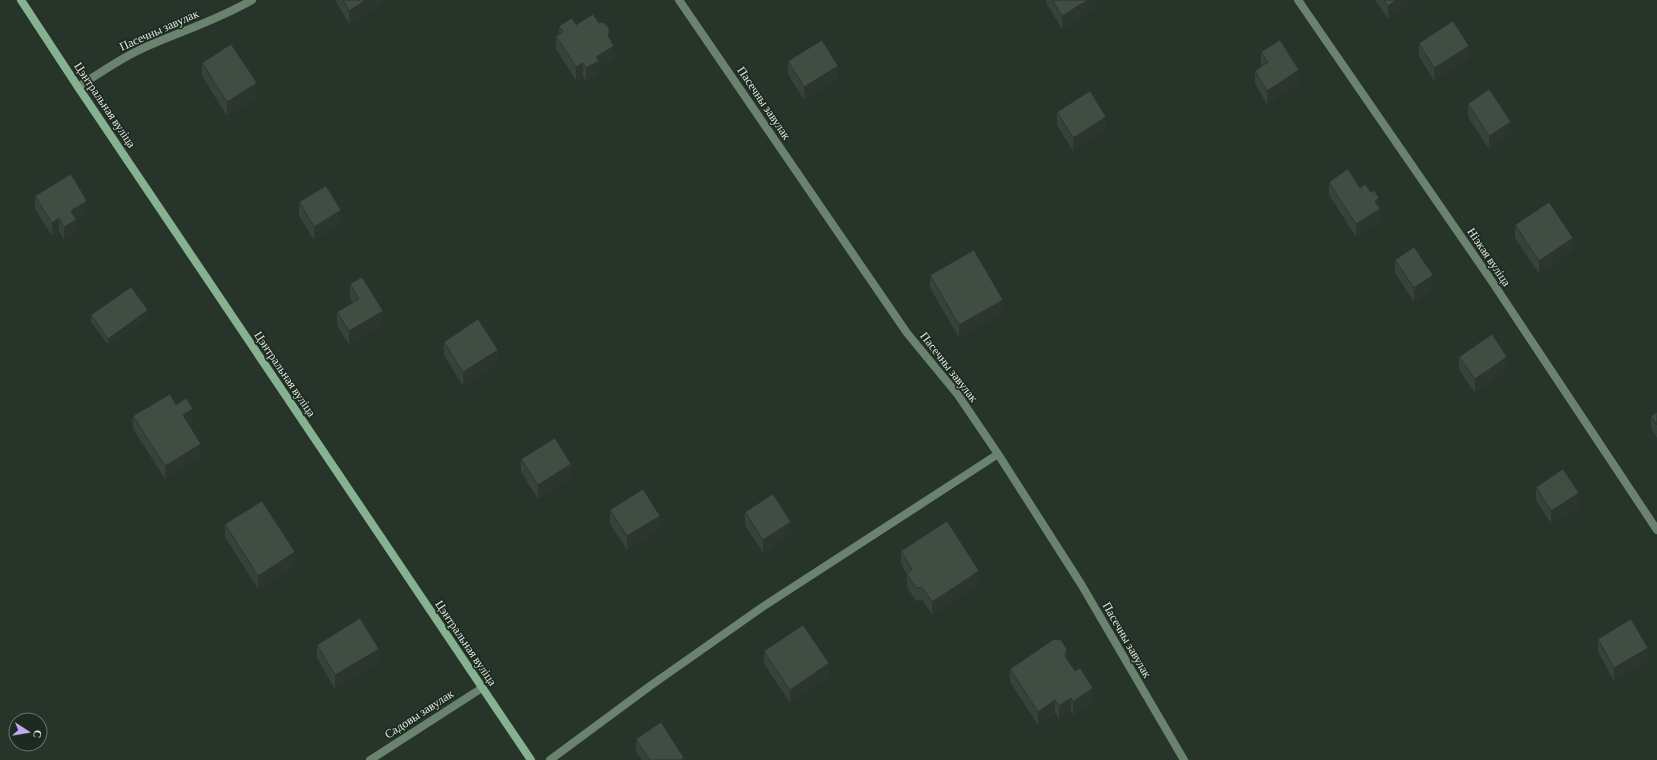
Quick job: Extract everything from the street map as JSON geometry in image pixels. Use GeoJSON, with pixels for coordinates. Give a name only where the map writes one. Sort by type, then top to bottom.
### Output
{"type":"FeatureCollection","features":[{"type":"Feature","properties":{"kind":"main road","name":"Цэнтральная вуліца"},"geometry":{"type":"LineString","coordinates":[[21,0],[531,760]]}},
{"type":"Feature","properties":{"kind":"street","name":"Пасечны завулак"},"geometry":{"type":"LineString","coordinates":[[78,87],[127,56],[154,43],[187,31],[238,9],[252,0]]}},
{"type":"Feature","properties":{"kind":"street","name":"Пасечны завулак"},"geometry":{"type":"LineString","coordinates":[[679,0],[907,333],[958,395],[998,454],[1077,577],[1184,760]]}},
{"type":"Feature","properties":{"kind":"street","name":"Нізкая вуліца"},"geometry":{"type":"LineString","coordinates":[[1298,0],[1490,280],[1657,530]]}},
{"type":"Feature","properties":{"kind":"street"},"geometry":{"type":"LineString","coordinates":[[550,760],[650,686],[761,608],[998,454]]}},
{"type":"Feature","properties":{"kind":"street","name":"Садовы завулак"},"geometry":{"type":"LineString","coordinates":[[370,760],[482,688]]}},
{"type":"Feature","properties":{"kind":"building"},"geometry":{"type":"Polygon","coordinates":[[[343,0],[366,0],[349,11],[343,0]]]}},
{"type":"Feature","properties":{"kind":"building"},"geometry":{"type":"Polygon","coordinates":[[[1052,0],[1088,0],[1062,16],[1052,0]]]}},
{"type":"Feature","properties":{"kind":"building"},"geometry":{"type":"Polygon","coordinates":[[[1384,0],[1396,0],[1388,6],[1384,0]]]}},
{"type":"Feature","properties":{"kind":"building"},"geometry":{"type":"Polygon","coordinates":[[[593,14],[599,23],[603,22],[609,28],[608,36],[614,46],[596,57],[599,61],[586,68],[583,63],[576,67],[556,36],[563,32],[559,26],[572,18],[576,25],[593,14]]]}},
{"type":"Feature","properties":{"kind":"building"},"geometry":{"type":"Polygon","coordinates":[[[1453,21],[1469,46],[1434,68],[1419,43],[1453,21]]]}},
{"type":"Feature","properties":{"kind":"building"},"geometry":{"type":"Polygon","coordinates":[[[822,40],[838,66],[804,87],[788,61],[822,40]]]}},
{"type":"Feature","properties":{"kind":"building"},"geometry":{"type":"Polygon","coordinates":[[[1280,40],[1299,70],[1267,91],[1255,71],[1268,62],[1261,52],[1280,40]]]}},
{"type":"Feature","properties":{"kind":"building"},"geometry":{"type":"Polygon","coordinates":[[[231,44],[257,83],[227,102],[202,63],[231,44]]]}},
{"type":"Feature","properties":{"kind":"building"},"geometry":{"type":"Polygon","coordinates":[[[1489,89],[1511,122],[1489,136],[1468,104],[1489,89]]]}},
{"type":"Feature","properties":{"kind":"building"},"geometry":{"type":"Polygon","coordinates":[[[1090,91],[1106,117],[1073,138],[1057,112],[1090,91]]]}},
{"type":"Feature","properties":{"kind":"building"},"geometry":{"type":"Polygon","coordinates":[[[1348,169],[1360,188],[1365,184],[1371,192],[1374,190],[1379,198],[1375,201],[1380,209],[1356,224],[1329,182],[1348,169]]]}},
{"type":"Feature","properties":{"kind":"building"},"geometry":{"type":"Polygon","coordinates":[[[71,174],[87,201],[71,211],[76,220],[64,227],[59,218],[52,223],[35,196],[71,174]]]}},
{"type":"Feature","properties":{"kind":"building"},"geometry":{"type":"Polygon","coordinates":[[[326,186],[341,210],[314,227],[299,202],[326,186]]]}},
{"type":"Feature","properties":{"kind":"building"},"geometry":{"type":"Polygon","coordinates":[[[1549,202],[1573,238],[1539,261],[1515,225],[1549,202]]]}},
{"type":"Feature","properties":{"kind":"building"},"geometry":{"type":"Polygon","coordinates":[[[1414,247],[1433,275],[1414,288],[1395,260],[1414,247]]]}},
{"type":"Feature","properties":{"kind":"building"},"geometry":{"type":"Polygon","coordinates":[[[974,250],[1003,300],[959,325],[930,275],[974,250]]]}},
{"type":"Feature","properties":{"kind":"building"},"geometry":{"type":"Polygon","coordinates":[[[362,277],[383,311],[349,331],[337,312],[359,299],[350,284],[362,277]]]}},
{"type":"Feature","properties":{"kind":"building"},"geometry":{"type":"Polygon","coordinates":[[[131,287],[148,310],[108,339],[91,315],[131,287]]]}},
{"type":"Feature","properties":{"kind":"building"},"geometry":{"type":"Polygon","coordinates":[[[478,319],[498,350],[463,372],[444,342],[478,319]]]}},
{"type":"Feature","properties":{"kind":"building"},"geometry":{"type":"Polygon","coordinates":[[[1492,334],[1507,357],[1475,379],[1459,357],[1492,334]]]}},
{"type":"Feature","properties":{"kind":"building"},"geometry":{"type":"Polygon","coordinates":[[[170,394],[176,405],[186,398],[193,409],[183,415],[201,444],[165,466],[133,416],[170,394]]]}},
{"type":"Feature","properties":{"kind":"building"},"geometry":{"type":"Polygon","coordinates":[[[1657,412],[1657,425],[1651,416],[1657,412]]]}},
{"type":"Feature","properties":{"kind":"building"},"geometry":{"type":"Polygon","coordinates":[[[555,438],[571,464],[538,485],[521,459],[555,438]]]}},
{"type":"Feature","properties":{"kind":"building"},"geometry":{"type":"Polygon","coordinates":[[[1563,469],[1579,493],[1551,511],[1536,487],[1563,469]]]}},
{"type":"Feature","properties":{"kind":"building"},"geometry":{"type":"Polygon","coordinates":[[[643,489],[660,516],[627,536],[610,510],[643,489]]]}},
{"type":"Feature","properties":{"kind":"building"},"geometry":{"type":"Polygon","coordinates":[[[773,494],[791,522],[763,540],[745,512],[773,494]]]}},
{"type":"Feature","properties":{"kind":"building"},"geometry":{"type":"Polygon","coordinates":[[[262,501],[295,552],[258,576],[225,524],[262,501]]]}},
{"type":"Feature","properties":{"kind":"building"},"geometry":{"type":"Polygon","coordinates":[[[947,521],[979,571],[932,602],[922,587],[916,588],[907,574],[912,569],[901,551],[947,521]]]}},
{"type":"Feature","properties":{"kind":"building"},"geometry":{"type":"Polygon","coordinates":[[[360,618],[379,649],[335,675],[317,645],[360,618]]]}},
{"type":"Feature","properties":{"kind":"building"},"geometry":{"type":"Polygon","coordinates":[[[1631,619],[1648,648],[1614,668],[1598,639],[1631,619]]]}},
{"type":"Feature","properties":{"kind":"building"},"geometry":{"type":"Polygon","coordinates":[[[803,625],[829,663],[790,690],[764,651],[803,625]]]}},
{"type":"Feature","properties":{"kind":"building"},"geometry":{"type":"Polygon","coordinates":[[[1054,639],[1061,640],[1067,649],[1065,656],[1075,671],[1080,668],[1093,688],[1073,702],[1071,698],[1059,706],[1055,700],[1038,712],[1010,669],[1054,639]]]}},
{"type":"Feature","properties":{"kind":"building"},"geometry":{"type":"Polygon","coordinates":[[[661,722],[684,758],[681,760],[650,760],[636,739],[661,722]]]}}]}
